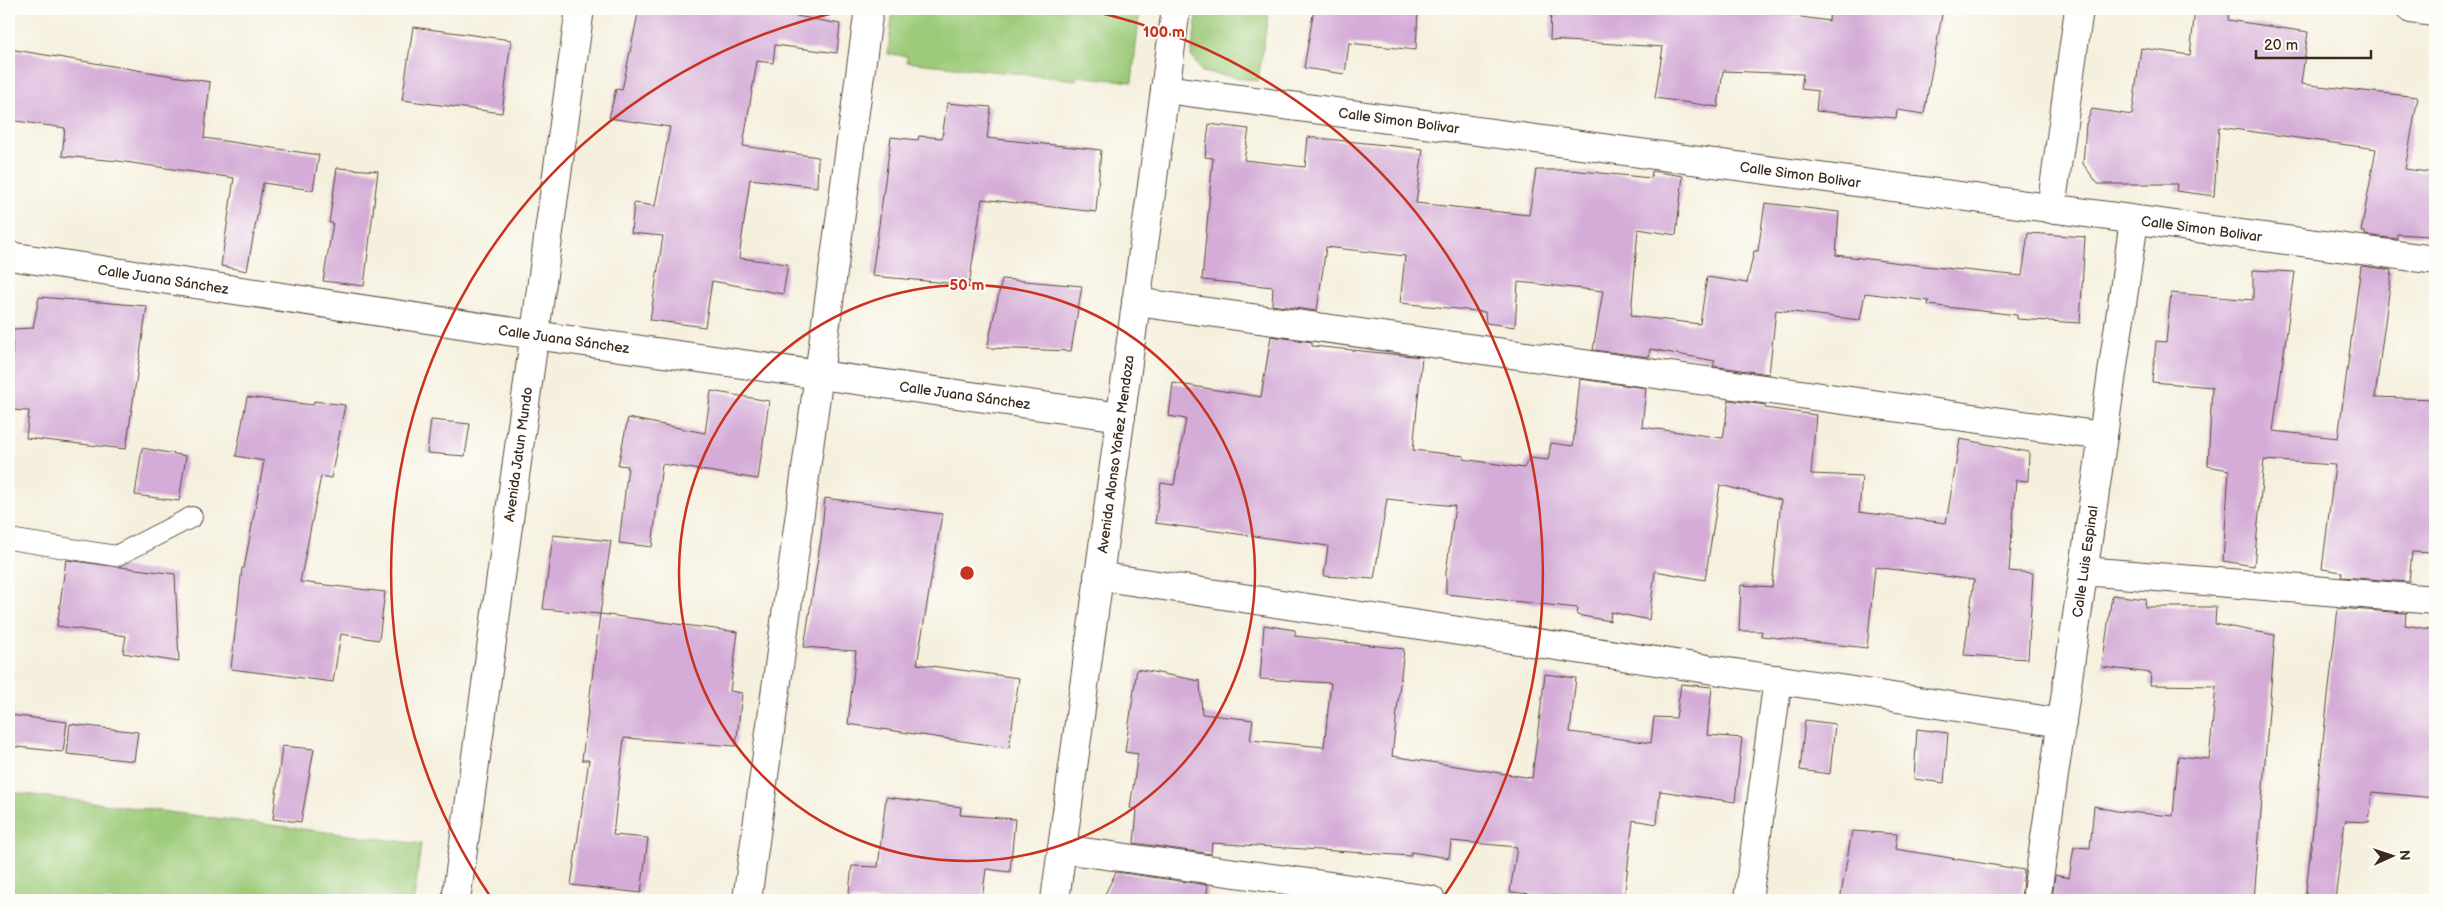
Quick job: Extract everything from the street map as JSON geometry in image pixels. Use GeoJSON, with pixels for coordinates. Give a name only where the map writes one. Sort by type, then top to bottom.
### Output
{"type":"FeatureCollection","features":[{"type":"Feature","properties":{"kind":"street","name":"Avenida Jatun Mundo"},"geometry":{"type":"LineString","coordinates":[[456,900],[580,9]]}},
{"type":"Feature","properties":{"kind":"street"},"geometry":{"type":"LineString","coordinates":[[747,900],[869,9]]}},
{"type":"Feature","properties":{"kind":"street","name":"Avenida Alonso Yañez Mendoza"},"geometry":{"type":"LineString","coordinates":[[1055,900],[1176,9]]}},
{"type":"Feature","properties":{"kind":"street"},"geometry":{"type":"LineString","coordinates":[[2051,209],[2079,9]]}},
{"type":"Feature","properties":{"kind":"street"},"geometry":{"type":"LineString","coordinates":[[2412,9],[2435,12]]}},
{"type":"Feature","properties":{"kind":"street","name":"Calle Simon Bolivar"},"geometry":{"type":"LineString","coordinates":[[1165,89],[2134,221],[2435,260]]}},
{"type":"Feature","properties":{"kind":"street","name":"Calle Luis Espinal"},"geometry":{"type":"LineString","coordinates":[[2036,900],[2134,221]]}},
{"type":"Feature","properties":{"kind":"street","name":"Calle Juana Sánchez"},"geometry":{"type":"LineString","coordinates":[[9,256],[534,335],[1121,416]]}},
{"type":"Feature","properties":{"kind":"street"},"geometry":{"type":"LineString","coordinates":[[1136,302],[2103,436]]}},
{"type":"Feature","properties":{"kind":"street"},"geometry":{"type":"LineString","coordinates":[[2084,571],[2435,600]]}},
{"type":"Feature","properties":{"kind":"street"},"geometry":{"type":"LineString","coordinates":[[1098,576],[2062,723]]}},
{"type":"Feature","properties":{"kind":"street"},"geometry":{"type":"LineString","coordinates":[[1748,900],[1778,679]]}},
{"type":"Feature","properties":{"kind":"street"},"geometry":{"type":"LineString","coordinates":[[1062,849],[1431,900]]}},
{"type":"Feature","properties":{"kind":"lane"},"geometry":{"type":"LineString","coordinates":[[9,539],[116,556],[192,517]]}},
{"type":"Feature","properties":{"kind":"green space"},"geometry":{"type":"Polygon","coordinates":[[[893,9],[1140,9],[1132,82],[1077,76],[1076,80],[907,62],[907,56],[888,54],[893,9]]]}},
{"type":"Feature","properties":{"kind":"green space"},"geometry":{"type":"Polygon","coordinates":[[[1198,9],[1269,9],[1258,81],[1202,72],[1191,56],[1198,9]]]}},
{"type":"Feature","properties":{"kind":"green space"},"geometry":{"type":"Polygon","coordinates":[[[9,792],[421,844],[414,900],[9,900],[9,792]]]}},
{"type":"Feature","properties":{"kind":"building"},"geometry":{"type":"Polygon","coordinates":[[[639,9],[758,9],[840,24],[837,53],[775,45],[773,63],[757,61],[743,146],[818,157],[817,187],[750,179],[739,258],[788,264],[783,294],[712,281],[705,327],[650,320],[663,236],[631,233],[634,203],[655,206],[670,127],[609,118],[616,89],[622,90],[639,9]]]}},
{"type":"Feature","properties":{"kind":"building"},"geometry":{"type":"Polygon","coordinates":[[[1314,9],[1418,9],[1416,50],[1349,43],[1345,74],[1304,68],[1314,9]]]}},
{"type":"Feature","properties":{"kind":"building"},"geometry":{"type":"Polygon","coordinates":[[[1551,9],[1745,9],[1829,21],[1830,9],[1943,9],[1924,114],[1897,110],[1896,118],[1816,111],[1818,91],[1801,89],[1803,74],[1723,71],[1718,107],[1655,98],[1663,47],[1550,40],[1551,9]]]}},
{"type":"Feature","properties":{"kind":"building"},"geometry":{"type":"Polygon","coordinates":[[[2195,9],[2229,9],[2228,20],[2308,32],[2301,84],[2418,97],[2405,169],[2435,173],[2435,204],[2432,204],[2429,236],[2397,234],[2397,239],[2365,235],[2365,232],[2361,232],[2376,149],[2219,127],[2214,196],[2176,191],[2177,184],[2098,184],[2083,164],[2086,124],[2092,109],[2132,115],[2141,48],[2190,55],[2195,9]]]}},
{"type":"Feature","properties":{"kind":"building"},"geometry":{"type":"Polygon","coordinates":[[[413,27],[511,40],[502,113],[402,100],[413,27]]]}},
{"type":"Feature","properties":{"kind":"building"},"geometry":{"type":"Polygon","coordinates":[[[9,49],[210,82],[204,138],[319,155],[313,190],[263,183],[247,271],[221,266],[234,178],[118,161],[62,156],[65,128],[9,120],[9,49]]]}},
{"type":"Feature","properties":{"kind":"building"},"geometry":{"type":"Polygon","coordinates":[[[947,103],[991,107],[987,138],[1101,150],[1096,212],[982,199],[969,285],[872,276],[891,137],[918,140],[919,136],[942,138],[947,103]]]}},
{"type":"Feature","properties":{"kind":"building"},"geometry":{"type":"Polygon","coordinates":[[[1209,124],[1249,129],[1244,160],[1305,167],[1308,137],[1423,149],[1416,203],[1529,215],[1536,170],[1570,170],[1651,178],[1652,171],[1683,176],[1676,235],[1638,229],[1631,316],[1700,324],[1707,277],[1747,283],[1754,251],[1758,251],[1765,203],[1839,212],[1836,255],[1925,266],[2022,276],[2028,233],[2085,237],[2080,323],[2017,319],[2017,315],[1928,305],[1929,301],[1865,293],[1860,320],[1776,310],[1769,374],[1713,366],[1715,361],[1650,349],[1649,357],[1593,350],[1603,291],[1518,282],[1515,327],[1486,323],[1485,312],[1400,303],[1405,256],[1326,247],[1317,311],[1272,305],[1273,287],[1202,280],[1213,158],[1205,157],[1209,124]]]}},
{"type":"Feature","properties":{"kind":"building"},"geometry":{"type":"Polygon","coordinates":[[[337,168],[378,171],[364,286],[323,281],[333,223],[329,223],[337,168]]]}},
{"type":"Feature","properties":{"kind":"building"},"geometry":{"type":"Polygon","coordinates":[[[2361,266],[2392,270],[2375,397],[2435,399],[2435,553],[2412,552],[2409,582],[2341,577],[2342,572],[2322,569],[2335,465],[2264,460],[2254,566],[2223,561],[2229,470],[2208,466],[2212,387],[2152,382],[2156,341],[2166,342],[2171,293],[2253,300],[2253,270],[2295,272],[2273,431],[2338,438],[2361,266]]]}},
{"type":"Feature","properties":{"kind":"building"},"geometry":{"type":"Polygon","coordinates":[[[1002,279],[1082,286],[1071,351],[987,348],[1002,279]]]}},
{"type":"Feature","properties":{"kind":"building"},"geometry":{"type":"Polygon","coordinates":[[[39,297],[147,306],[126,449],[26,438],[29,411],[9,410],[9,363],[12,363],[13,329],[33,328],[39,297]]]}},
{"type":"Feature","properties":{"kind":"building"},"geometry":{"type":"Polygon","coordinates":[[[1271,336],[1312,342],[1312,346],[1422,357],[1413,450],[1464,456],[1463,459],[1524,468],[1529,458],[1548,460],[1551,443],[1573,446],[1580,379],[1646,388],[1642,427],[1723,438],[1729,400],[1765,405],[1765,408],[1816,415],[1811,474],[1862,476],[1859,512],[1946,523],[1960,439],[2029,452],[2028,481],[2016,480],[2009,571],[2033,573],[2028,659],[1964,655],[1974,580],[1875,567],[1867,648],[1761,636],[1762,631],[1739,631],[1741,585],[1772,587],[1781,500],[1720,485],[1705,580],[1655,571],[1649,620],[1611,612],[1610,621],[1577,615],[1578,608],[1446,594],[1446,573],[1455,506],[1387,499],[1374,579],[1324,576],[1328,546],[1155,523],[1161,483],[1174,485],[1186,419],[1169,416],[1173,383],[1261,397],[1271,336]]]}},
{"type":"Feature","properties":{"kind":"building"},"geometry":{"type":"Polygon","coordinates":[[[711,391],[769,401],[758,479],[662,464],[652,547],[619,543],[628,466],[618,465],[628,418],[705,433],[711,391]]]}},
{"type":"Feature","properties":{"kind":"building"},"geometry":{"type":"Polygon","coordinates":[[[247,397],[313,405],[314,401],[345,405],[331,478],[321,476],[300,582],[385,592],[379,640],[341,634],[333,682],[231,669],[242,568],[244,568],[264,461],[236,456],[247,397]]]}},
{"type":"Feature","properties":{"kind":"building"},"geometry":{"type":"Polygon","coordinates":[[[431,420],[470,424],[465,456],[427,453],[431,420]]]}},
{"type":"Feature","properties":{"kind":"building"},"geometry":{"type":"Polygon","coordinates":[[[142,448],[186,456],[179,501],[135,495],[142,448]]]}},
{"type":"Feature","properties":{"kind":"building"},"geometry":{"type":"Polygon","coordinates":[[[825,498],[942,514],[917,664],[1019,678],[1009,748],[848,724],[856,651],[804,647],[821,539],[825,498]]]}},
{"type":"Feature","properties":{"kind":"building"},"geometry":{"type":"Polygon","coordinates":[[[553,535],[611,541],[600,614],[543,609],[553,535]]]}},
{"type":"Feature","properties":{"kind":"building"},"geometry":{"type":"Polygon","coordinates":[[[66,560],[175,574],[179,662],[123,653],[126,636],[57,626],[66,560]]]}},
{"type":"Feature","properties":{"kind":"building"},"geometry":{"type":"Polygon","coordinates":[[[2112,595],[2146,599],[2145,607],[2216,607],[2215,624],[2275,635],[2254,900],[2052,900],[2055,875],[2069,878],[2074,847],[2090,848],[2094,806],[2116,811],[2173,816],[2178,756],[2209,759],[2216,686],[2150,685],[2151,673],[2102,667],[2112,595]]]}},
{"type":"Feature","properties":{"kind":"building"},"geometry":{"type":"Polygon","coordinates":[[[2338,608],[2406,613],[2405,625],[2435,630],[2435,798],[2372,792],[2369,822],[2345,821],[2335,900],[2305,900],[2338,608]]]}},
{"type":"Feature","properties":{"kind":"building"},"geometry":{"type":"Polygon","coordinates":[[[600,614],[738,632],[730,691],[742,693],[736,746],[624,738],[613,835],[648,838],[641,893],[571,885],[589,760],[582,760],[600,614]]]}},
{"type":"Feature","properties":{"kind":"building"},"geometry":{"type":"Polygon","coordinates":[[[1264,625],[1295,630],[1295,636],[1404,649],[1392,756],[1532,778],[1545,674],[1576,678],[1570,732],[1651,743],[1654,717],[1676,718],[1681,684],[1712,687],[1707,735],[1742,738],[1735,802],[1660,791],[1657,824],[1633,820],[1624,900],[1576,900],[1577,898],[1510,892],[1517,847],[1451,841],[1449,858],[1411,852],[1411,856],[1212,843],[1211,854],[1134,843],[1137,810],[1130,808],[1138,754],[1125,752],[1137,669],[1200,681],[1202,714],[1253,720],[1250,740],[1324,747],[1331,683],[1260,679],[1264,625]]]}},
{"type":"Feature","properties":{"kind":"building"},"geometry":{"type":"Polygon","coordinates":[[[9,715],[67,722],[63,752],[9,746],[9,715]]]}},
{"type":"Feature","properties":{"kind":"building"},"geometry":{"type":"Polygon","coordinates":[[[1805,720],[1835,724],[1830,774],[1800,770],[1805,720]]]}},
{"type":"Feature","properties":{"kind":"building"},"geometry":{"type":"Polygon","coordinates":[[[70,724],[138,732],[134,761],[67,754],[70,724]]]}},
{"type":"Feature","properties":{"kind":"building"},"geometry":{"type":"Polygon","coordinates":[[[1917,729],[1948,733],[1944,783],[1914,779],[1917,729]]]}},
{"type":"Feature","properties":{"kind":"building"},"geometry":{"type":"Polygon","coordinates":[[[282,746],[314,749],[301,822],[273,819],[282,746]]]}},
{"type":"Feature","properties":{"kind":"building"},"geometry":{"type":"Polygon","coordinates":[[[886,797],[961,807],[960,815],[1015,819],[1010,872],[986,869],[982,900],[848,900],[852,866],[878,867],[886,797]]]}},
{"type":"Feature","properties":{"kind":"building"},"geometry":{"type":"Polygon","coordinates":[[[1852,831],[1897,834],[1895,849],[2024,870],[2021,900],[1840,900],[1852,831]]]}},
{"type":"Feature","properties":{"kind":"building"},"geometry":{"type":"Polygon","coordinates":[[[1116,872],[1208,885],[1206,900],[1102,900],[1116,872]]]}}]}
